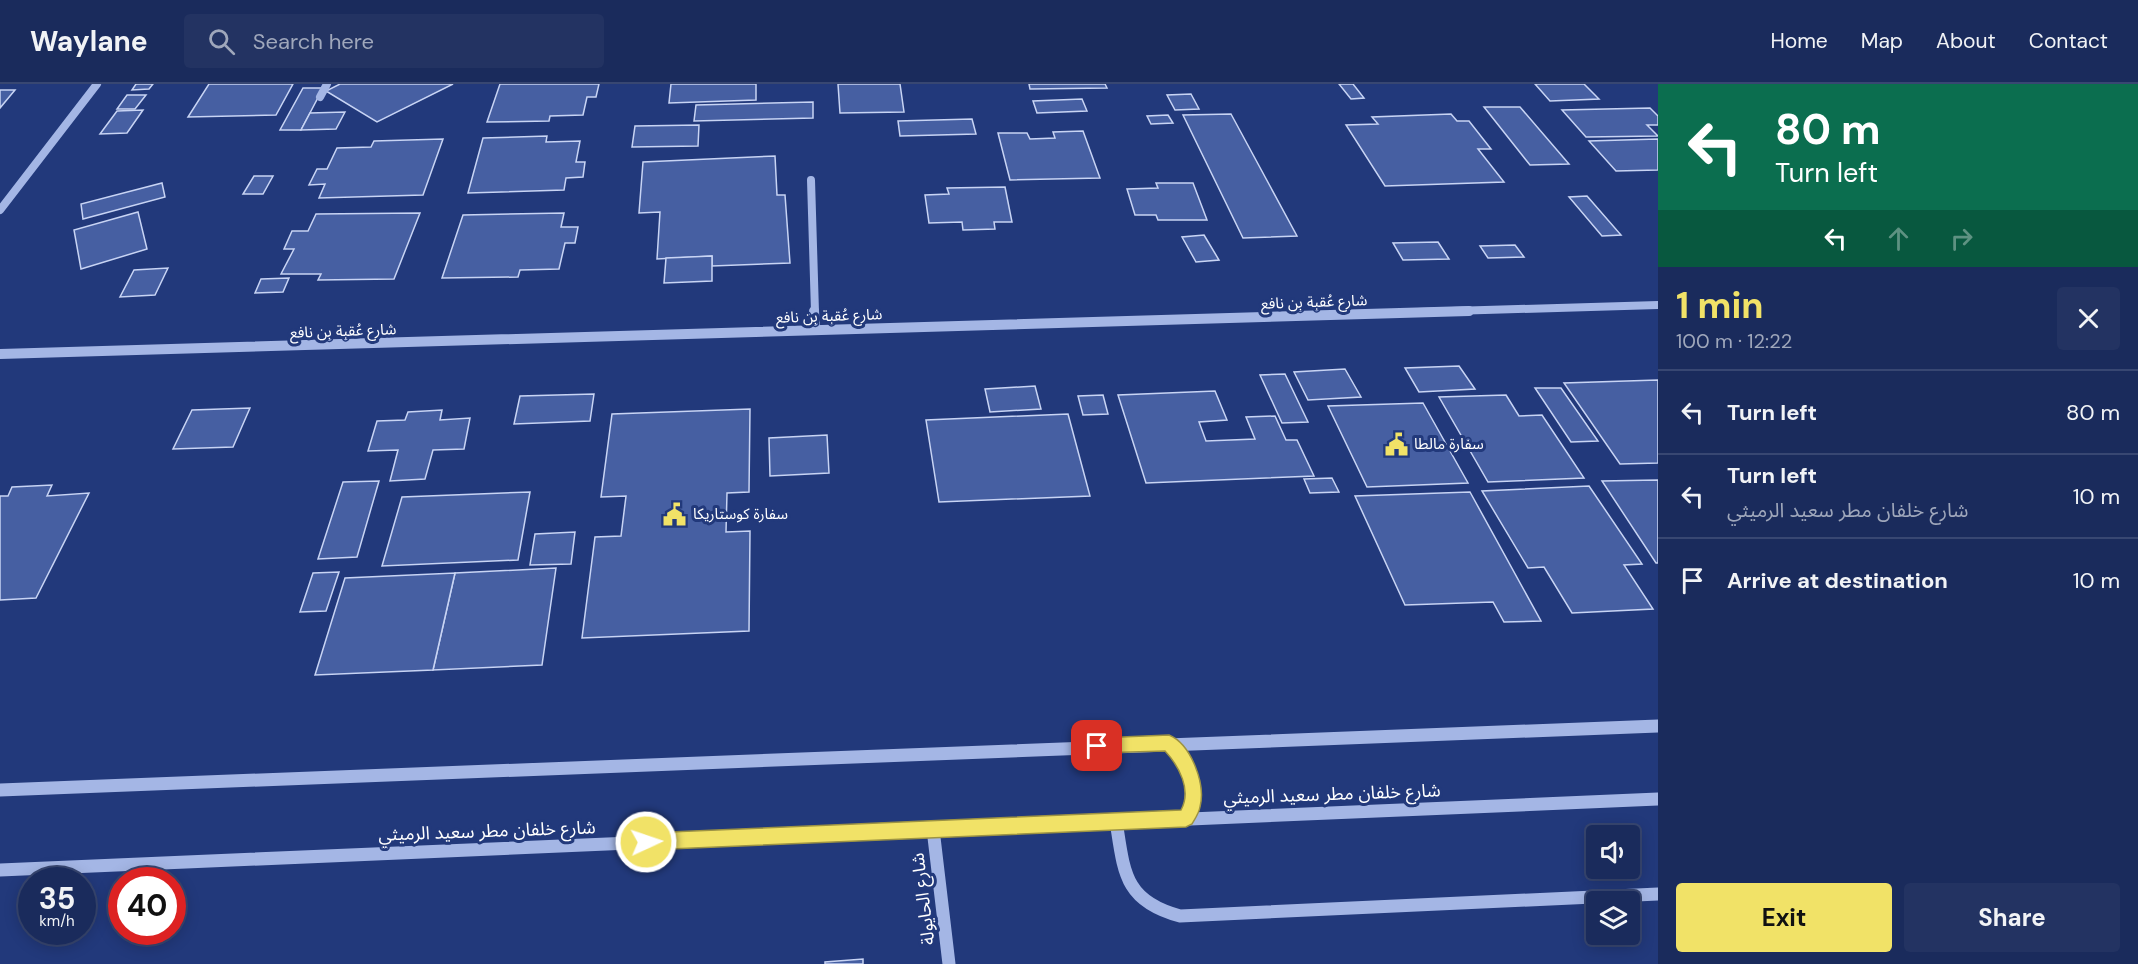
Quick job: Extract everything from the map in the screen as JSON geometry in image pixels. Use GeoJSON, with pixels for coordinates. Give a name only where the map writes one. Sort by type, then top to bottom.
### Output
{"type":"FeatureCollection","features":[{"type":"Feature","properties":{"kind":"street"},"geometry":{"type":"LineString","coordinates":[[0,210],[97,84]]}},
{"type":"Feature","properties":{"kind":"street"},"geometry":{"type":"LineString","coordinates":[[320,97],[327,84]]}},
{"type":"Feature","properties":{"kind":"street"},"geometry":{"type":"LineString","coordinates":[[811,180],[815,330]]}},
{"type":"Feature","properties":{"kind":"street","name":"شارع عُقبة بن نافع"},"geometry":{"type":"LineString","coordinates":[[0,354],[1658,305]]}},
{"type":"Feature","properties":{"kind":"street"},"geometry":{"type":"LineString","coordinates":[[0,790],[1169,743],[1658,726]]}},
{"type":"Feature","properties":{"kind":"street"},"geometry":{"type":"LineString","coordinates":[[1169,743],[1181,757],[1189,772],[1193,789],[1192,806],[1186,818]]}},
{"type":"Feature","properties":{"kind":"street","name":"شارع خلفان مطر سعيد الرميثي"},"geometry":{"type":"LineString","coordinates":[[0,870],[1658,799]]}},
{"type":"Feature","properties":{"kind":"street"},"geometry":{"type":"LineString","coordinates":[[1116,821],[1126,877],[1132,890],[1154,909],[1180,916],[1658,894]]}},
{"type":"Feature","properties":{"kind":"street","name":"شارع الحايولة"},"geometry":{"type":"LineString","coordinates":[[933,829],[949,964]]}},
{"type":"Feature","properties":{"kind":"building"},"geometry":{"type":"Polygon","coordinates":[[[136,84],[153,84],[149,89],[132,90],[136,84]]]}},
{"type":"Feature","properties":{"kind":"building"},"geometry":{"type":"Polygon","coordinates":[[[209,84],[293,84],[276,115],[188,117],[209,84]]]}},
{"type":"Feature","properties":{"kind":"building"},"geometry":{"type":"Polygon","coordinates":[[[340,84],[453,84],[377,122],[326,91],[340,84]]]}},
{"type":"Feature","properties":{"kind":"building"},"geometry":{"type":"Polygon","coordinates":[[[500,84],[599,84],[596,97],[587,97],[583,115],[550,116],[549,121],[487,122],[500,84]]]}},
{"type":"Feature","properties":{"kind":"building"},"geometry":{"type":"Polygon","coordinates":[[[671,84],[756,84],[756,100],[669,103],[671,84]]]}},
{"type":"Feature","properties":{"kind":"building"},"geometry":{"type":"Polygon","coordinates":[[[838,84],[900,84],[904,112],[840,113],[838,84]]]}},
{"type":"Feature","properties":{"kind":"building"},"geometry":{"type":"Polygon","coordinates":[[[1029,84],[1105,84],[1107,88],[1030,89],[1029,84]]]}},
{"type":"Feature","properties":{"kind":"building"},"geometry":{"type":"Polygon","coordinates":[[[1339,84],[1353,84],[1364,98],[1351,99],[1339,84]]]}},
{"type":"Feature","properties":{"kind":"building"},"geometry":{"type":"Polygon","coordinates":[[[1535,84],[1584,84],[1599,99],[1550,101],[1535,84]]]}},
{"type":"Feature","properties":{"kind":"building"},"geometry":{"type":"Polygon","coordinates":[[[303,88],[323,88],[301,130],[280,130],[303,88]]]}},
{"type":"Feature","properties":{"kind":"building"},"geometry":{"type":"Polygon","coordinates":[[[0,90],[15,90],[0,108],[0,90]]]}},
{"type":"Feature","properties":{"kind":"building"},"geometry":{"type":"Polygon","coordinates":[[[1191,94],[1199,109],[1175,110],[1167,95],[1191,94]]]}},
{"type":"Feature","properties":{"kind":"building"},"geometry":{"type":"Polygon","coordinates":[[[127,95],[146,95],[135,109],[117,109],[127,95]]]}},
{"type":"Feature","properties":{"kind":"building"},"geometry":{"type":"Polygon","coordinates":[[[1082,99],[1087,111],[1037,113],[1033,101],[1082,99]]]}},
{"type":"Feature","properties":{"kind":"building"},"geometry":{"type":"Polygon","coordinates":[[[813,102],[813,118],[694,121],[696,105],[813,102]]]}},
{"type":"Feature","properties":{"kind":"building"},"geometry":{"type":"Polygon","coordinates":[[[1484,107],[1520,107],[1569,164],[1530,165],[1484,107]]]}},
{"type":"Feature","properties":{"kind":"building"},"geometry":{"type":"Polygon","coordinates":[[[1650,108],[1658,116],[1658,125],[1647,125],[1658,136],[1586,137],[1562,110],[1650,108]]]}},
{"type":"Feature","properties":{"kind":"building"},"geometry":{"type":"Polygon","coordinates":[[[143,110],[127,133],[100,134],[117,111],[143,110]]]}},
{"type":"Feature","properties":{"kind":"building"},"geometry":{"type":"Polygon","coordinates":[[[345,112],[336,129],[301,130],[310,113],[345,112]]]}},
{"type":"Feature","properties":{"kind":"building"},"geometry":{"type":"Polygon","coordinates":[[[1231,114],[1297,236],[1243,238],[1183,115],[1231,114]]]}},
{"type":"Feature","properties":{"kind":"building"},"geometry":{"type":"Polygon","coordinates":[[[1451,114],[1457,121],[1469,121],[1491,149],[1478,149],[1504,182],[1385,186],[1346,125],[1378,124],[1372,117],[1451,114]]]}},
{"type":"Feature","properties":{"kind":"building"},"geometry":{"type":"Polygon","coordinates":[[[1168,115],[1173,123],[1151,124],[1147,116],[1168,115]]]}},
{"type":"Feature","properties":{"kind":"building"},"geometry":{"type":"Polygon","coordinates":[[[972,119],[976,134],[900,136],[898,121],[972,119]]]}},
{"type":"Feature","properties":{"kind":"building"},"geometry":{"type":"Polygon","coordinates":[[[699,125],[698,146],[632,147],[635,126],[699,125]]]}},
{"type":"Feature","properties":{"kind":"building"},"geometry":{"type":"Polygon","coordinates":[[[1083,131],[1100,178],[1010,180],[998,133],[1027,133],[1030,139],[1055,138],[1053,132],[1083,131]]]}},
{"type":"Feature","properties":{"kind":"building"},"geometry":{"type":"Polygon","coordinates":[[[547,136],[546,142],[580,141],[576,162],[585,162],[583,177],[566,178],[564,190],[468,193],[483,138],[547,136]]]}},
{"type":"Feature","properties":{"kind":"building"},"geometry":{"type":"Polygon","coordinates":[[[443,139],[423,195],[319,198],[325,184],[309,185],[317,169],[327,169],[337,148],[371,147],[374,141],[443,139]]]}},
{"type":"Feature","properties":{"kind":"building"},"geometry":{"type":"Polygon","coordinates":[[[1658,139],[1658,170],[1616,171],[1589,141],[1658,139]]]}},
{"type":"Feature","properties":{"kind":"building"},"geometry":{"type":"Polygon","coordinates":[[[775,156],[777,195],[785,195],[790,263],[712,266],[712,256],[657,259],[660,212],[639,213],[643,162],[775,156]]]}},
{"type":"Feature","properties":{"kind":"building"},"geometry":{"type":"Polygon","coordinates":[[[254,176],[273,176],[263,194],[243,194],[254,176]]]}},
{"type":"Feature","properties":{"kind":"building"},"geometry":{"type":"Polygon","coordinates":[[[162,183],[165,197],[83,219],[81,204],[162,183]]]}},
{"type":"Feature","properties":{"kind":"building"},"geometry":{"type":"Polygon","coordinates":[[[1156,183],[1193,183],[1207,220],[1158,220],[1156,215],[1135,215],[1127,189],[1158,188],[1156,183]]]}},
{"type":"Feature","properties":{"kind":"building"},"geometry":{"type":"Polygon","coordinates":[[[1005,187],[1012,222],[994,222],[995,229],[963,230],[962,222],[929,223],[925,195],[949,194],[947,188],[1005,187]]]}},
{"type":"Feature","properties":{"kind":"building"},"geometry":{"type":"Polygon","coordinates":[[[1587,196],[1621,235],[1602,236],[1569,197],[1587,196]]]}},
{"type":"Feature","properties":{"kind":"building"},"geometry":{"type":"Polygon","coordinates":[[[138,212],[147,249],[81,269],[74,230],[138,212]]]}},
{"type":"Feature","properties":{"kind":"building"},"geometry":{"type":"Polygon","coordinates":[[[420,213],[394,279],[318,280],[321,274],[281,274],[294,249],[284,249],[292,231],[308,231],[316,214],[420,213]]]}},
{"type":"Feature","properties":{"kind":"building"},"geometry":{"type":"Polygon","coordinates":[[[564,213],[561,227],[578,227],[575,243],[565,243],[559,269],[520,270],[518,277],[442,278],[463,215],[564,213]]]}},
{"type":"Feature","properties":{"kind":"building"},"geometry":{"type":"Polygon","coordinates":[[[1204,235],[1219,260],[1196,262],[1182,237],[1204,235]]]}},
{"type":"Feature","properties":{"kind":"building"},"geometry":{"type":"Polygon","coordinates":[[[1438,242],[1449,259],[1403,260],[1393,243],[1438,242]]]}},
{"type":"Feature","properties":{"kind":"building"},"geometry":{"type":"Polygon","coordinates":[[[1515,245],[1524,257],[1488,258],[1480,246],[1515,245]]]}},
{"type":"Feature","properties":{"kind":"building"},"geometry":{"type":"Polygon","coordinates":[[[712,256],[712,281],[664,283],[666,258],[712,256]]]}},
{"type":"Feature","properties":{"kind":"building"},"geometry":{"type":"Polygon","coordinates":[[[168,268],[155,295],[120,297],[134,270],[168,268]]]}},
{"type":"Feature","properties":{"kind":"building"},"geometry":{"type":"Polygon","coordinates":[[[289,278],[283,292],[255,293],[261,279],[289,278]]]}},
{"type":"Feature","properties":{"kind":"building"},"geometry":{"type":"Polygon","coordinates":[[[1459,366],[1475,389],[1419,392],[1405,368],[1459,366]]]}},
{"type":"Feature","properties":{"kind":"building"},"geometry":{"type":"Polygon","coordinates":[[[1345,369],[1361,397],[1308,400],[1294,372],[1345,369]]]}},
{"type":"Feature","properties":{"kind":"building"},"geometry":{"type":"Polygon","coordinates":[[[1285,374],[1308,422],[1282,423],[1260,375],[1285,374]]]}},
{"type":"Feature","properties":{"kind":"building"},"geometry":{"type":"Polygon","coordinates":[[[1658,380],[1658,463],[1620,464],[1564,383],[1658,380]]]}},
{"type":"Feature","properties":{"kind":"building"},"geometry":{"type":"Polygon","coordinates":[[[1035,386],[1041,409],[990,412],[985,389],[1035,386]]]}},
{"type":"Feature","properties":{"kind":"building"},"geometry":{"type":"Polygon","coordinates":[[[1535,388],[1561,388],[1598,441],[1571,442],[1535,388]]]}},
{"type":"Feature","properties":{"kind":"building"},"geometry":{"type":"Polygon","coordinates":[[[1215,391],[1227,420],[1199,422],[1206,441],[1255,439],[1246,417],[1275,416],[1286,440],[1297,440],[1314,476],[1146,483],[1118,395],[1215,391]]]}},
{"type":"Feature","properties":{"kind":"building"},"geometry":{"type":"Polygon","coordinates":[[[594,394],[590,421],[514,424],[520,396],[594,394]]]}},
{"type":"Feature","properties":{"kind":"building"},"geometry":{"type":"Polygon","coordinates":[[[1103,395],[1108,414],[1083,415],[1078,396],[1103,395]]]}},
{"type":"Feature","properties":{"kind":"building"},"geometry":{"type":"Polygon","coordinates":[[[1506,395],[1519,416],[1542,415],[1584,478],[1488,482],[1439,397],[1506,395]]]}},
{"type":"Feature","properties":{"kind":"building","name":"سفارة مالطا"},"geometry":{"type":"Polygon","coordinates":[[[1423,403],[1468,483],[1367,487],[1328,406],[1423,403]]]}},
{"type":"Feature","properties":{"kind":"building"},"geometry":{"type":"Polygon","coordinates":[[[250,408],[233,447],[173,449],[192,410],[250,408]]]}},
{"type":"Feature","properties":{"kind":"building","name":"سفارة كوستاريكا"},"geometry":{"type":"Polygon","coordinates":[[[750,409],[749,492],[727,493],[726,532],[750,531],[749,631],[582,638],[595,537],[621,536],[626,496],[601,497],[612,414],[750,409]]]}},
{"type":"Feature","properties":{"kind":"building"},"geometry":{"type":"Polygon","coordinates":[[[442,410],[440,420],[470,418],[464,449],[433,450],[425,479],[390,481],[398,450],[368,451],[377,421],[405,420],[408,412],[442,410]]]}},
{"type":"Feature","properties":{"kind":"building"},"geometry":{"type":"Polygon","coordinates":[[[1068,414],[1090,496],[939,502],[926,420],[1068,414]]]}},
{"type":"Feature","properties":{"kind":"building"},"geometry":{"type":"Polygon","coordinates":[[[827,435],[829,473],[770,476],[769,438],[827,435]]]}},
{"type":"Feature","properties":{"kind":"building"},"geometry":{"type":"Polygon","coordinates":[[[1332,478],[1339,492],[1310,493],[1304,479],[1332,478]]]}},
{"type":"Feature","properties":{"kind":"building"},"geometry":{"type":"Polygon","coordinates":[[[1658,480],[1658,563],[1656,563],[1602,481],[1658,480]]]}},
{"type":"Feature","properties":{"kind":"building"},"geometry":{"type":"Polygon","coordinates":[[[379,481],[357,557],[318,559],[343,482],[379,481]]]}},
{"type":"Feature","properties":{"kind":"building"},"geometry":{"type":"Polygon","coordinates":[[[52,485],[47,496],[89,493],[36,598],[0,600],[0,496],[8,496],[12,487],[52,485]]]}},
{"type":"Feature","properties":{"kind":"building"},"geometry":{"type":"Polygon","coordinates":[[[1589,486],[1642,564],[1624,565],[1653,609],[1572,613],[1544,567],[1528,568],[1482,491],[1589,486]]]}},
{"type":"Feature","properties":{"kind":"building"},"geometry":{"type":"Polygon","coordinates":[[[530,492],[518,560],[382,566],[402,497],[530,492]]]}},
{"type":"Feature","properties":{"kind":"building"},"geometry":{"type":"Polygon","coordinates":[[[1470,492],[1541,621],[1504,622],[1493,602],[1405,605],[1355,496],[1470,492]]]}},
{"type":"Feature","properties":{"kind":"building"},"geometry":{"type":"Polygon","coordinates":[[[575,532],[571,564],[530,565],[535,534],[575,532]]]}},
{"type":"Feature","properties":{"kind":"building"},"geometry":{"type":"Polygon","coordinates":[[[556,568],[542,665],[433,670],[455,573],[556,568]]]}},
{"type":"Feature","properties":{"kind":"building"},"geometry":{"type":"Polygon","coordinates":[[[339,572],[326,611],[300,612],[313,573],[339,572]]]}},
{"type":"Feature","properties":{"kind":"building"},"geometry":{"type":"Polygon","coordinates":[[[455,573],[433,670],[315,675],[345,578],[455,573]]]}},
{"type":"Feature","properties":{"kind":"building"},"geometry":{"type":"Polygon","coordinates":[[[863,959],[863,964],[825,964],[825,962],[863,959]]]}},
{"type":"Feature","properties":{"kind":"place","name":"سفارة مالطا"},"geometry":{"type":"Point","coordinates":[1396,444]}},
{"type":"Feature","properties":{"kind":"place","name":"سفارة كوستاريكا"},"geometry":{"type":"Point","coordinates":[675,514]}},
{"type":"Feature","properties":{"kind":"route"},"geometry":{"type":"LineString","coordinates":[[646,842],[1186,818],[1192,806],[1193,789],[1189,772],[1181,757],[1169,743],[1097,746]]}}]}
